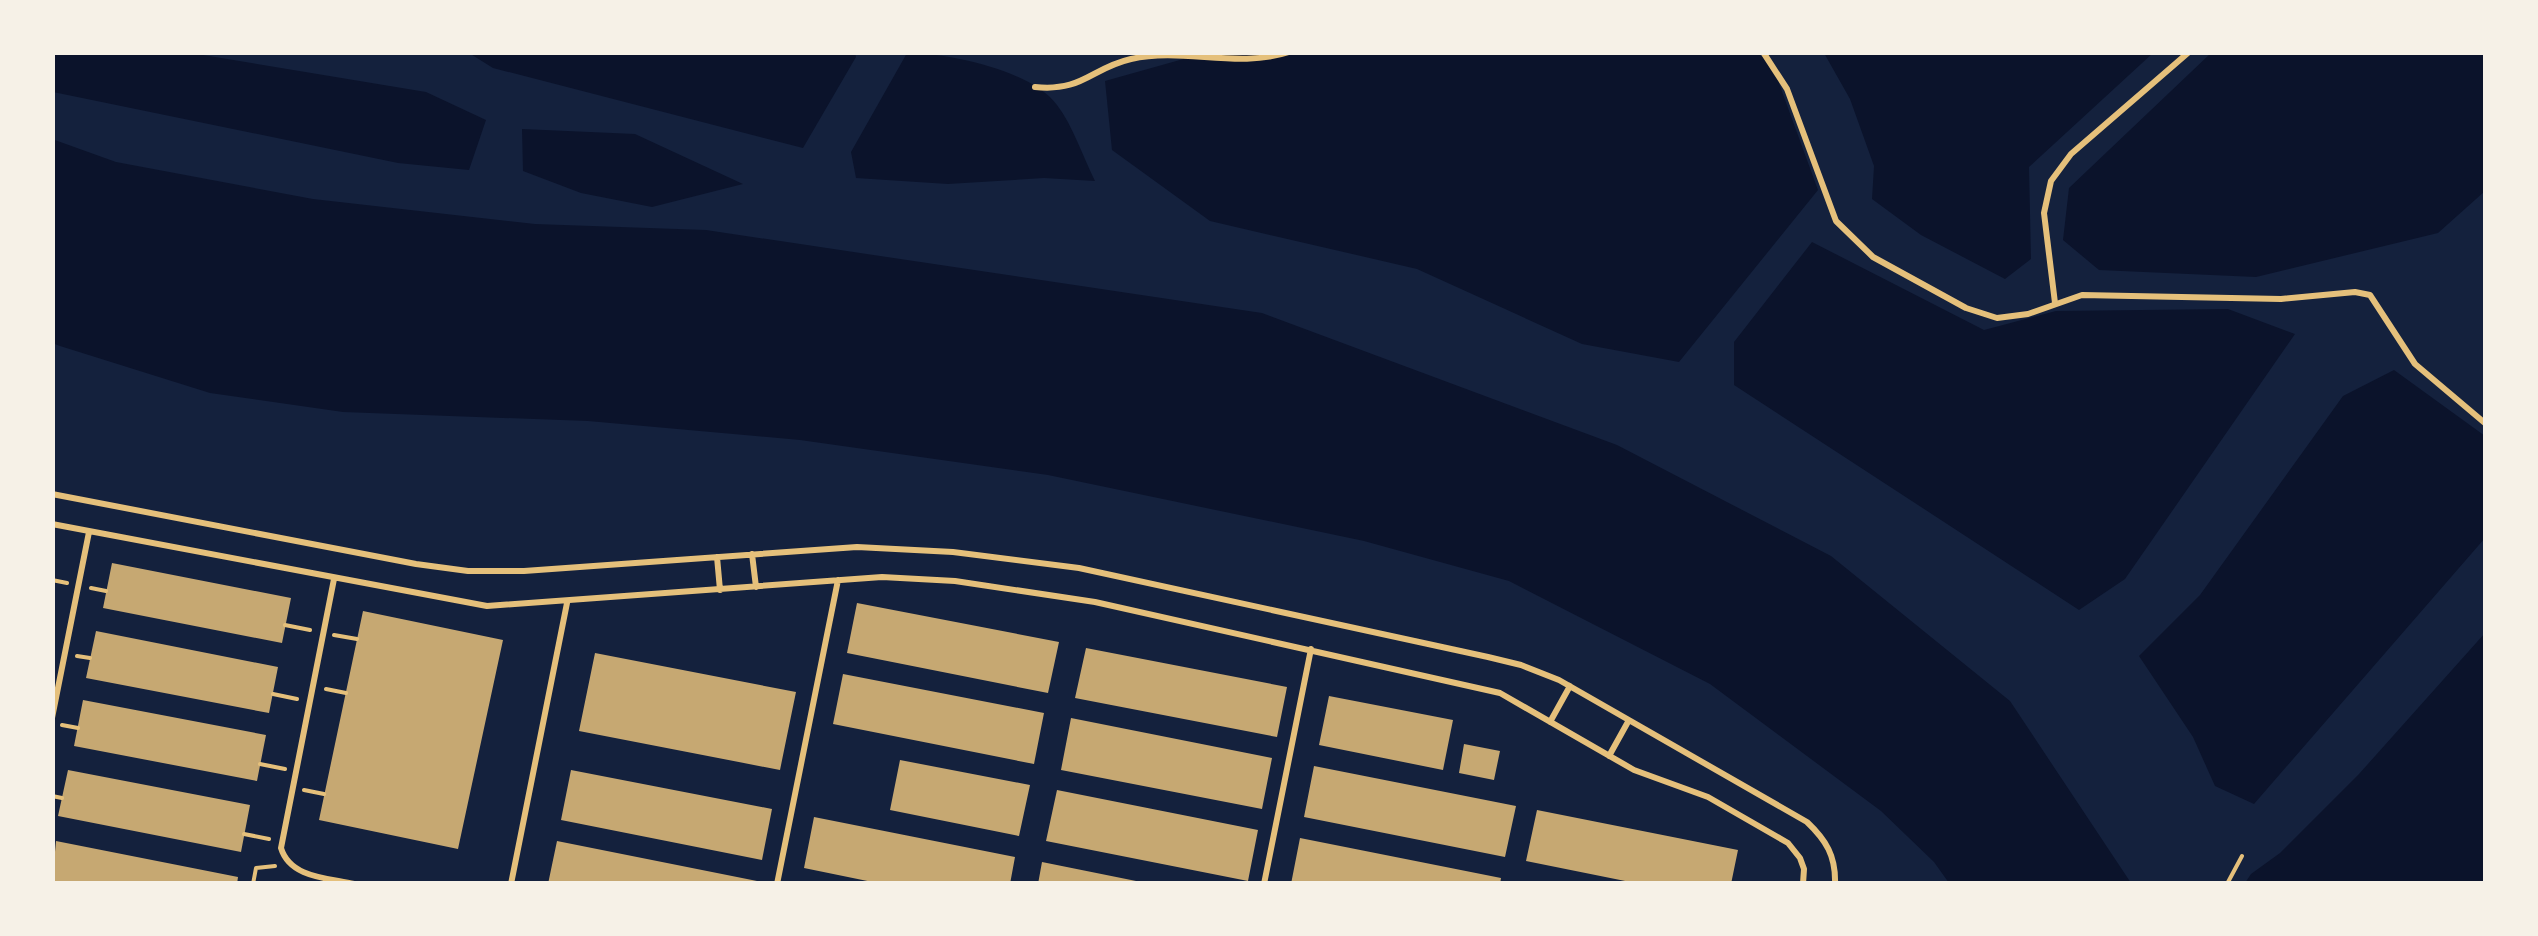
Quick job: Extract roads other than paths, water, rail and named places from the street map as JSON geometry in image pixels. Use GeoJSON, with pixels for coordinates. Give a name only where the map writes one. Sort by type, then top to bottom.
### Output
{"type":"FeatureCollection","features":[{"type":"Feature","properties":{"kind":"lane"},"geometry":{"type":"LineString","coordinates":[[1035,87],[1071,87],[1131,59],[1152,56],[1248,60],[1289,52]]}},
{"type":"Feature","properties":{"kind":"lane"},"geometry":{"type":"LineString","coordinates":[[1763,52],[1787,90],[1836,221],[1873,257],[1966,308],[1997,318],[2028,314],[2082,295],[2370,295],[2415,364],[2486,424]]}},
{"type":"Feature","properties":{"kind":"lane"},"geometry":{"type":"LineString","coordinates":[[2055,303],[2044,213],[2051,181],[2070,154],[2189,52]]}},
{"type":"Feature","properties":{"kind":"lane"},"geometry":{"type":"LineString","coordinates":[[52,494],[468,571],[524,571],[857,547],[1010,558],[1080,568],[1488,657],[1521,665],[1570,686],[1807,822],[1830,851],[1836,884]]}},
{"type":"Feature","properties":{"kind":"lane"},"geometry":{"type":"LineString","coordinates":[[52,524],[464,604],[518,606],[838,580],[918,578],[1095,602],[1488,688],[1634,770],[1708,797],[1788,843],[1800,858],[1803,884]]}},
{"type":"Feature","properties":{"kind":"lane"},"geometry":{"type":"LineString","coordinates":[[52,721],[89,532]]}},
{"type":"Feature","properties":{"kind":"lane"},"geometry":{"type":"LineString","coordinates":[[752,554],[756,587]]}},
{"type":"Feature","properties":{"kind":"lane"},"geometry":{"type":"LineString","coordinates":[[717,557],[720,590]]}},
{"type":"Feature","properties":{"kind":"lane"},"geometry":{"type":"LineString","coordinates":[[334,579],[282,841],[283,855],[289,864],[303,872],[354,884]]}},
{"type":"Feature","properties":{"kind":"lane"},"geometry":{"type":"LineString","coordinates":[[777,884],[838,580]]}},
{"type":"Feature","properties":{"kind":"lane"},"geometry":{"type":"LineString","coordinates":[[511,884],[566,602]]}},
{"type":"Feature","properties":{"kind":"lane"},"geometry":{"type":"LineString","coordinates":[[1264,884],[1311,649]]}},
{"type":"Feature","properties":{"kind":"lane"},"geometry":{"type":"LineString","coordinates":[[1550,722],[1570,686]]}},
{"type":"Feature","properties":{"kind":"lane"},"geometry":{"type":"LineString","coordinates":[[1608,756],[1629,720]]}},
{"type":"Feature","properties":{"kind":"water"},"geometry":{"type":"Polygon","coordinates":[[[53,52],[191,53],[426,92],[486,120],[469,170],[398,163],[53,92],[53,52]]]}},
{"type":"Feature","properties":{"kind":"water"},"geometry":{"type":"Polygon","coordinates":[[[1274,52],[1757,53],[1772,64],[1818,190],[1679,362],[1582,344],[1417,269],[1210,221],[1112,150],[1105,81],[1187,58],[1274,52]]]}},
{"type":"Feature","properties":{"kind":"water"},"geometry":{"type":"Polygon","coordinates":[[[469,53],[855,53],[803,148],[493,68],[469,53]]]}},
{"type":"Feature","properties":{"kind":"water"},"geometry":{"type":"Polygon","coordinates":[[[907,53],[988,66],[1045,93],[1068,122],[1095,181],[1044,178],[948,184],[856,178],[851,152],[907,53]]]}},
{"type":"Feature","properties":{"kind":"water"},"geometry":{"type":"Polygon","coordinates":[[[1824,53],[2153,53],[2029,167],[2031,259],[2005,279],[1921,235],[1872,199],[1874,166],[1850,99],[1824,53]]]}},
{"type":"Feature","properties":{"kind":"water"},"geometry":{"type":"Polygon","coordinates":[[[2211,53],[2485,53],[2485,191],[2438,233],[2256,277],[2099,270],[2063,240],[2069,188],[2211,53]]]}},
{"type":"Feature","properties":{"kind":"water"},"geometry":{"type":"Polygon","coordinates":[[[522,129],[635,134],[743,184],[652,207],[581,193],[523,171],[522,129]]]}},
{"type":"Feature","properties":{"kind":"water"},"geometry":{"type":"Polygon","coordinates":[[[52,139],[116,162],[313,199],[535,224],[706,230],[1262,313],[1617,445],[1831,556],[2010,701],[2131,883],[1949,883],[1934,862],[1881,811],[1710,684],[1509,581],[1364,541],[1048,475],[800,440],[588,421],[343,412],[210,393],[60,346],[52,343],[52,139]]]}},
{"type":"Feature","properties":{"kind":"water"},"geometry":{"type":"Polygon","coordinates":[[[1812,242],[1984,330],[2056,311],[2228,309],[2295,334],[2125,579],[2079,610],[1734,385],[1734,342],[1812,242]]]}},
{"type":"Feature","properties":{"kind":"water"},"geometry":{"type":"Polygon","coordinates":[[[2394,370],[2485,436],[2485,538],[2254,804],[2215,786],[2193,737],[2139,656],[2200,595],[2343,396],[2394,370]]]}},
{"type":"Feature","properties":{"kind":"water"},"geometry":{"type":"Polygon","coordinates":[[[2485,633],[2485,883],[2245,883],[2359,774],[2485,633]]]}}]}
